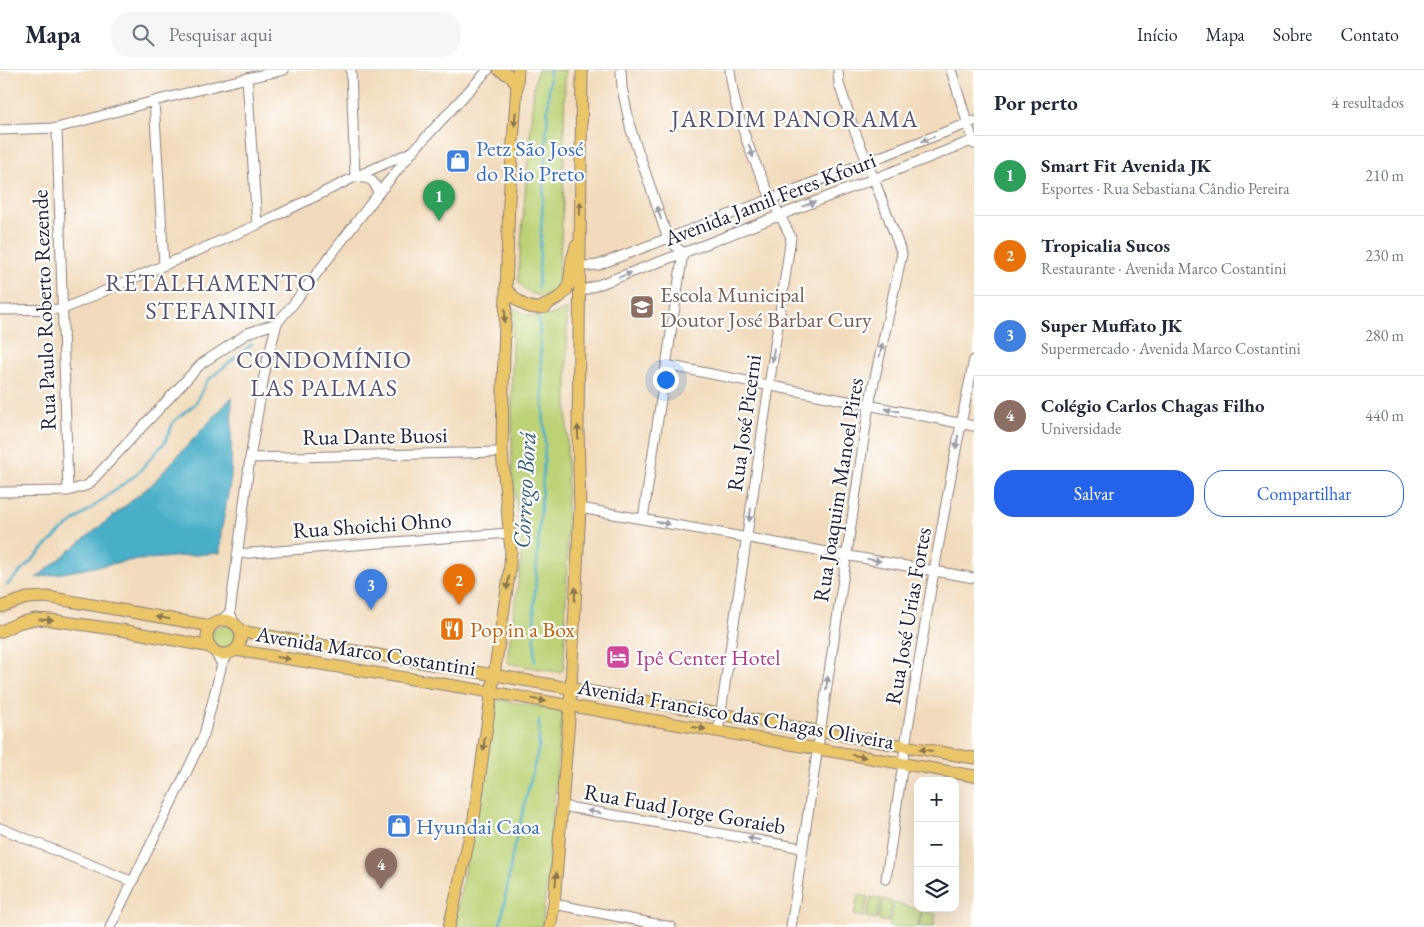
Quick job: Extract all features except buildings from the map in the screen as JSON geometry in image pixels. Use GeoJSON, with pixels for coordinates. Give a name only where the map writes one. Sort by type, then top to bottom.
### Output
{"type":"FeatureCollection","features":[{"type":"Feature","properties":{"kind":"main road"},"geometry":{"type":"LineString","coordinates":[[499,70],[512,78],[518,86]]}},
{"type":"Feature","properties":{"kind":"main road"},"geometry":{"type":"LineString","coordinates":[[448,927],[474,818],[511,552],[502,452],[509,200],[518,70]]}},
{"type":"Feature","properties":{"kind":"main road"},"geometry":{"type":"LineString","coordinates":[[550,927],[554,904],[570,706],[580,508],[578,429],[582,70]]}},
{"type":"Feature","properties":{"kind":"main road"},"geometry":{"type":"LineString","coordinates":[[540,308],[560,297],[566,291],[569,284],[572,260],[580,234]]}},
{"type":"Feature","properties":{"kind":"main road"},"geometry":{"type":"LineString","coordinates":[[506,288],[520,303],[530,308],[540,308],[561,302],[579,292]]}},
{"type":"Feature","properties":{"kind":"main road"},"geometry":{"type":"LineString","coordinates":[[0,607],[27,598],[47,597],[211,626]]}},
{"type":"Feature","properties":{"kind":"main road"},"geometry":{"type":"LineString","coordinates":[[0,632],[18,623],[51,620],[127,631],[213,649]]}},
{"type":"Feature","properties":{"kind":"main road"},"geometry":{"type":"LineString","coordinates":[[216,622],[231,622],[241,641],[232,652],[219,653],[208,642],[207,637],[211,626],[216,622]]}},
{"type":"Feature","properties":{"kind":"main road","name":"Avenida Marco Costantini"},"geometry":{"type":"LineString","coordinates":[[231,622],[494,675]]}},
{"type":"Feature","properties":{"kind":"main road","name":"Avenida Marco Costantini"},"geometry":{"type":"LineString","coordinates":[[232,652],[491,692]]}},
{"type":"Feature","properties":{"kind":"main road"},"geometry":{"type":"LineString","coordinates":[[461,687],[464,669]]}},
{"type":"Feature","properties":{"kind":"main road","name":"Avenida Francisco das Chagas Oliveira"},"geometry":{"type":"LineString","coordinates":[[494,675],[974,758]]}},
{"type":"Feature","properties":{"kind":"main road","name":"Avenida Francisco das Chagas Oliveira"},"geometry":{"type":"LineString","coordinates":[[491,692],[974,776]]}},
{"type":"Feature","properties":{"kind":"street"},"geometry":{"type":"LineString","coordinates":[[0,130],[58,128],[284,70]]}},
{"type":"Feature","properties":{"kind":"street"},"geometry":{"type":"LineString","coordinates":[[351,70],[355,177]]}},
{"type":"Feature","properties":{"kind":"street"},"geometry":{"type":"LineString","coordinates":[[231,622],[237,554],[250,458],[266,364],[277,323],[414,150],[488,70]]}},
{"type":"Feature","properties":{"kind":"street"},"geometry":{"type":"LineString","coordinates":[[621,70],[622,88],[630,130],[668,239],[683,253],[643,519]]}},
{"type":"Feature","properties":{"kind":"street","name":"Rua José Picerni"},"geometry":{"type":"LineString","coordinates":[[718,732],[791,237],[770,199],[758,172],[740,122],[730,70]]}},
{"type":"Feature","properties":{"kind":"street","name":"Rua Joaquim Manoel Pires"},"geometry":{"type":"LineString","coordinates":[[791,927],[869,405],[902,254],[854,129],[840,84],[838,70]]}},
{"type":"Feature","properties":{"kind":"street"},"geometry":{"type":"LineString","coordinates":[[951,70],[971,122],[974,141]]}},
{"type":"Feature","properties":{"kind":"street"},"geometry":{"type":"LineString","coordinates":[[247,78],[257,225]]}},
{"type":"Feature","properties":{"kind":"street"},"geometry":{"type":"LineString","coordinates":[[154,102],[164,265]]}},
{"type":"Feature","properties":{"kind":"street","name":"Avenida Jamil Feres Kfouri"},"geometry":{"type":"LineString","coordinates":[[580,265],[598,265],[971,122]]}},
{"type":"Feature","properties":{"kind":"street","name":"Rua Paulo Roberto Rezende"},"geometry":{"type":"LineString","coordinates":[[58,128],[68,491]]}},
{"type":"Feature","properties":{"kind":"street","name":"Avenida Jamil Feres Kfouri"},"geometry":{"type":"LineString","coordinates":[[579,292],[974,141]]}},
{"type":"Feature","properties":{"kind":"street"},"geometry":{"type":"LineString","coordinates":[[0,310],[62,309],[257,225],[414,150]]}},
{"type":"Feature","properties":{"kind":"street"},"geometry":{"type":"LineString","coordinates":[[355,177],[373,181],[378,194]]}},
{"type":"Feature","properties":{"kind":"street"},"geometry":{"type":"LineString","coordinates":[[0,492],[68,491],[88,485],[202,364],[248,333],[277,323]]}},
{"type":"Feature","properties":{"kind":"street","name":"Rua José Urias Fortes"},"geometry":{"type":"LineString","coordinates":[[886,879],[904,763],[904,746],[934,571],[974,360]]}},
{"type":"Feature","properties":{"kind":"street"},"geometry":{"type":"LineString","coordinates":[[666,364],[974,426]]}},
{"type":"Feature","properties":{"kind":"street","name":"Rua Dante Buosi"},"geometry":{"type":"LineString","coordinates":[[250,458],[502,452]]}},
{"type":"Feature","properties":{"kind":"street"},"geometry":{"type":"LineString","coordinates":[[580,508],[974,578]]}},
{"type":"Feature","properties":{"kind":"street","name":"Rua Shoichi Ohno"},"geometry":{"type":"LineString","coordinates":[[237,554],[509,533]]}},
{"type":"Feature","properties":{"kind":"street"},"geometry":{"type":"LineString","coordinates":[[213,649],[222,664]]}},
{"type":"Feature","properties":{"kind":"street"},"geometry":{"type":"LineString","coordinates":[[110,927],[204,734],[222,664],[232,652]]}},
{"type":"Feature","properties":{"kind":"street","name":"Rua Fuad Jorge Goraieb"},"geometry":{"type":"LineString","coordinates":[[562,806],[802,848]]}},
{"type":"Feature","properties":{"kind":"street"},"geometry":{"type":"LineString","coordinates":[[0,828],[133,882]]}},
{"type":"Feature","properties":{"kind":"street"},"geometry":{"type":"LineString","coordinates":[[554,904],[658,926],[671,927]]}},
{"type":"Feature","properties":{"kind":"green space"},"geometry":{"type":"Polygon","coordinates":[[[538,70],[565,70],[563,206],[558,286],[548,294],[543,295],[537,295],[526,290],[518,280],[534,85],[538,70]]]}},
{"type":"Feature","properties":{"kind":"green space"},"geometry":{"type":"Polygon","coordinates":[[[513,308],[536,317],[550,315],[567,309],[567,560],[564,665],[563,670],[559,672],[512,664],[507,661],[521,561],[521,540],[512,470],[513,308]]]}},
{"type":"Feature","properties":{"kind":"green space"},"geometry":{"type":"Polygon","coordinates":[[[224,625],[229,626],[235,632],[235,642],[229,648],[224,649],[219,648],[213,642],[212,637],[213,632],[219,626],[224,625]]]}},
{"type":"Feature","properties":{"kind":"green space"},"geometry":{"type":"Polygon","coordinates":[[[501,700],[558,710],[562,714],[542,927],[454,927],[495,704],[501,700]]]}},
{"type":"Feature","properties":{"kind":"green space"},"geometry":{"type":"Polygon","coordinates":[[[858,895],[868,897],[863,917],[854,915],[858,895]]]}},
{"type":"Feature","properties":{"kind":"green space"},"geometry":{"type":"Polygon","coordinates":[[[871,897],[881,899],[876,919],[866,917],[871,897]]]}},
{"type":"Feature","properties":{"kind":"green space"},"geometry":{"type":"Polygon","coordinates":[[[883,899],[892,902],[888,922],[878,920],[883,899]]]}},
{"type":"Feature","properties":{"kind":"green space"},"geometry":{"type":"Polygon","coordinates":[[[894,903],[914,908],[914,912],[921,912],[918,927],[889,927],[894,903]]]}},
{"type":"Feature","properties":{"kind":"green space"},"geometry":{"type":"Polygon","coordinates":[[[922,912],[936,914],[933,927],[919,927],[922,912]]]}},
{"type":"Feature","properties":{"kind":"water"},"geometry":{"type":"Polygon","coordinates":[[[232,397],[231,478],[221,533],[220,553],[127,561],[36,578],[151,485],[232,397]]]}},
{"type":"Feature","properties":{"kind":"waterway","name":"Córrego Borá"},"geometry":{"type":"LineString","coordinates":[[538,287],[550,70]]}},
{"type":"Feature","properties":{"kind":"waterway","name":"Córrego Borá"},"geometry":{"type":"LineString","coordinates":[[535,662],[534,606],[545,445],[539,320]]}},
{"type":"Feature","properties":{"kind":"waterway"},"geometry":{"type":"LineString","coordinates":[[7,585],[61,531],[137,474],[165,442],[174,421],[195,404],[207,381],[252,344]]}},
{"type":"Feature","properties":{"kind":"waterway","name":"Córrego Borá"},"geometry":{"type":"LineString","coordinates":[[499,927],[513,851],[539,746],[539,720]]}},
{"type":"Feature","properties":{"kind":"place","name":"Petz São José do Rio Preto"},"geometry":{"type":"Point","coordinates":[458,161]}},
{"type":"Feature","properties":{"kind":"place","name":"Smart Fit Avenida JK"},"geometry":{"type":"Point","coordinates":[439,221]}},
{"type":"Feature","properties":{"kind":"place","name":"Escola Municipal Doutor José Barbar Cury"},"geometry":{"type":"Point","coordinates":[642,307]}},
{"type":"Feature","properties":{"kind":"place","name":"Tropicalia Sucos"},"geometry":{"type":"Point","coordinates":[459,605]}},
{"type":"Feature","properties":{"kind":"place","name":"Super Muffato JK"},"geometry":{"type":"Point","coordinates":[371,610]}},
{"type":"Feature","properties":{"kind":"place","name":"Pop in a Box"},"geometry":{"type":"Point","coordinates":[452,629]}},
{"type":"Feature","properties":{"kind":"place","name":"Ipê Center Hotel"},"geometry":{"type":"Point","coordinates":[618,657]}},
{"type":"Feature","properties":{"kind":"place","name":"Hyundai Caoa"},"geometry":{"type":"Point","coordinates":[399,826]}},
{"type":"Feature","properties":{"kind":"place","name":"Colégio Carlos Chagas Filho"},"geometry":{"type":"Point","coordinates":[381,889]}},
{"type":"Feature","properties":{"kind":"district","name":"JARDIM PANORAMA"},"geometry":{"type":"Point","coordinates":[795,118]}},
{"type":"Feature","properties":{"kind":"district","name":"RETALHAMENTO STEFANINI"},"geometry":{"type":"Point","coordinates":[211,296]}},
{"type":"Feature","properties":{"kind":"district","name":"CONDOMÍNIO LAS PALMAS"},"geometry":{"type":"Point","coordinates":[324,373]}}]}
